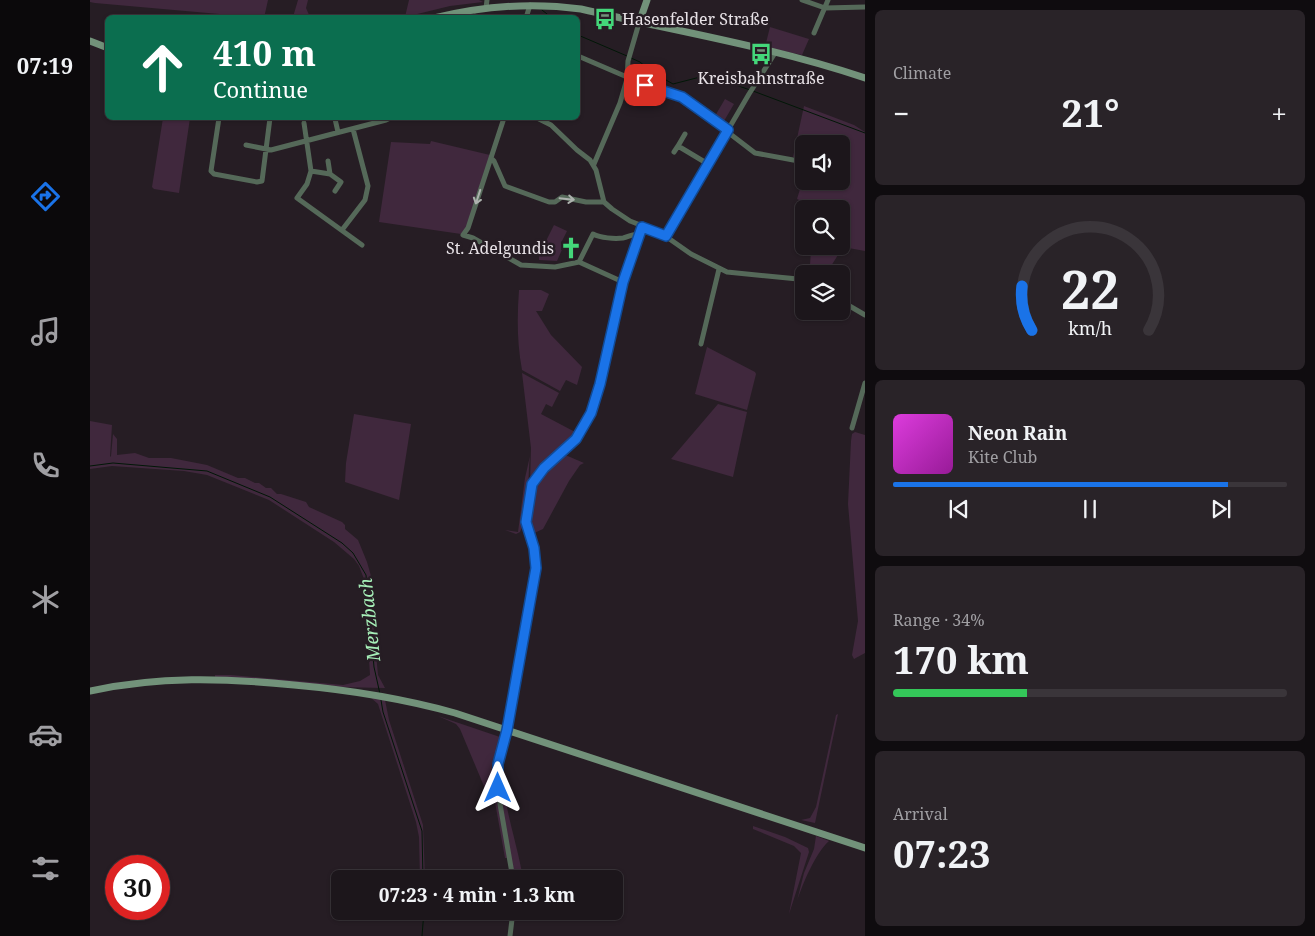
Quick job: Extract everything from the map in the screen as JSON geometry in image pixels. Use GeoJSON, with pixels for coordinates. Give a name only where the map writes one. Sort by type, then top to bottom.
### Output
{"type":"FeatureCollection","features":[{"type":"Feature","properties":{"kind":"main road"},"geometry":{"type":"LineString","coordinates":[[639,23],[647,0]]}},
{"type":"Feature","properties":{"kind":"main road"},"geometry":{"type":"LineString","coordinates":[[445,15],[486,4],[545,4],[581,9],[824,64],[865,78]]}},
{"type":"Feature","properties":{"kind":"main road"},"geometry":{"type":"LineString","coordinates":[[90,41],[105,47]]}},
{"type":"Feature","properties":{"kind":"main road"},"geometry":{"type":"LineString","coordinates":[[90,691],[141,682],[230,680],[341,689],[385,696],[429,706],[507,730],[865,848]]}},
{"type":"Feature","properties":{"kind":"street"},"geometry":{"type":"LineString","coordinates":[[802,0],[825,8],[865,6]]}},
{"type":"Feature","properties":{"kind":"street"},"geometry":{"type":"LineString","coordinates":[[814,33],[828,0]]}},
{"type":"Feature","properties":{"kind":"street"},"geometry":{"type":"LineString","coordinates":[[860,0],[865,6]]}},
{"type":"Feature","properties":{"kind":"street"},"geometry":{"type":"LineString","coordinates":[[527,15],[530,5]]}},
{"type":"Feature","properties":{"kind":"street"},"geometry":{"type":"LineString","coordinates":[[594,164],[620,103],[627,78],[628,61],[639,23]]}},
{"type":"Feature","properties":{"kind":"street"},"geometry":{"type":"LineString","coordinates":[[666,236],[753,87],[775,53]]}},
{"type":"Feature","properties":{"kind":"street"},"geometry":{"type":"LineString","coordinates":[[580,57],[627,78],[682,97],[728,130],[755,153],[795,160]]}},
{"type":"Feature","properties":{"kind":"street"},"geometry":{"type":"LineString","coordinates":[[219,120],[211,171],[214,174],[257,182],[262,181],[270,120]]}},
{"type":"Feature","properties":{"kind":"street"},"geometry":{"type":"LineString","coordinates":[[335,120],[338,132]]}},
{"type":"Feature","properties":{"kind":"street"},"geometry":{"type":"LineString","coordinates":[[246,145],[271,150],[386,120]]}},
{"type":"Feature","properties":{"kind":"street"},"geometry":{"type":"LineString","coordinates":[[503,120],[468,228],[463,235],[473,238],[521,265],[555,267],[579,262],[623,282]]}},
{"type":"Feature","properties":{"kind":"street"},"geometry":{"type":"LineString","coordinates":[[541,120],[551,125],[594,164],[604,202],[618,213],[642,227],[666,236],[692,254],[719,269],[727,272],[795,280]]}},
{"type":"Feature","properties":{"kind":"street"},"geometry":{"type":"LineString","coordinates":[[304,123],[311,171],[307,184],[297,198],[362,244]]}},
{"type":"Feature","properties":{"kind":"street"},"geometry":{"type":"LineString","coordinates":[[342,230],[365,200],[368,186],[353,129]]}},
{"type":"Feature","properties":{"kind":"street"},"geometry":{"type":"LineString","coordinates":[[674,152],[685,134]]}},
{"type":"Feature","properties":{"kind":"street"},"geometry":{"type":"LineString","coordinates":[[678,146],[708,164]]}},
{"type":"Feature","properties":{"kind":"street"},"geometry":{"type":"LineString","coordinates":[[491,158],[505,186],[550,202],[554,202],[562,197],[586,202],[604,202]]}},
{"type":"Feature","properties":{"kind":"street"},"geometry":{"type":"LineString","coordinates":[[328,160],[330,174]]}},
{"type":"Feature","properties":{"kind":"street"},"geometry":{"type":"LineString","coordinates":[[311,171],[330,174],[341,182],[335,191]]}},
{"type":"Feature","properties":{"kind":"street"},"geometry":{"type":"LineString","coordinates":[[511,870],[501,812],[498,764],[507,730],[536,568],[534,548],[526,525],[530,493],[534,480],[544,468],[569,446],[582,431],[596,400],[623,282],[642,227]]}},
{"type":"Feature","properties":{"kind":"street"},"geometry":{"type":"LineString","coordinates":[[579,262],[593,234],[617,238],[635,234],[639,235]]}},
{"type":"Feature","properties":{"kind":"street"},"geometry":{"type":"LineString","coordinates":[[701,344],[719,269]]}},
{"type":"Feature","properties":{"kind":"street"},"geometry":{"type":"LineString","coordinates":[[850,306],[865,315]]}},
{"type":"Feature","properties":{"kind":"street"},"geometry":{"type":"LineString","coordinates":[[852,428],[865,383]]}},
{"type":"Feature","properties":{"kind":"street"},"geometry":{"type":"LineString","coordinates":[[510,936],[512,920]]}},
{"type":"Feature","properties":{"kind":"shaded area"},"geometry":{"type":"Polygon","coordinates":[[[90,0],[268,0],[265,15],[230,15],[90,2],[90,0]]]}},
{"type":"Feature","properties":{"kind":"shaded area"},"geometry":{"type":"Polygon","coordinates":[[[298,0],[308,0],[306,8],[309,15],[294,15],[298,0]]]}},
{"type":"Feature","properties":{"kind":"shaded area"},"geometry":{"type":"Polygon","coordinates":[[[409,0],[479,0],[483,2],[450,6],[413,15],[405,15],[409,0]]]}},
{"type":"Feature","properties":{"kind":"shaded area"},"geometry":{"type":"Polygon","coordinates":[[[770,27],[809,39],[802,55],[765,47],[770,27]]]}},
{"type":"Feature","properties":{"kind":"shaded area"},"geometry":{"type":"Polygon","coordinates":[[[725,99],[734,104],[724,121],[715,116],[725,99]]]}},
{"type":"Feature","properties":{"kind":"shaded area"},"geometry":{"type":"Polygon","coordinates":[[[804,106],[854,125],[865,132],[865,251],[850,248],[850,200],[797,199],[800,190],[850,190],[850,135],[798,135],[804,106]]]}},
{"type":"Feature","properties":{"kind":"shaded area"},"geometry":{"type":"Polygon","coordinates":[[[163,120],[190,120],[179,193],[154,189],[152,187],[163,120]]]}},
{"type":"Feature","properties":{"kind":"shaded area"},"geometry":{"type":"Polygon","coordinates":[[[431,141],[490,155],[467,228],[461,234],[379,222],[391,142],[430,144],[431,141]]]}},
{"type":"Feature","properties":{"kind":"shaded area"},"geometry":{"type":"Polygon","coordinates":[[[554,225],[567,231],[561,243],[564,245],[557,261],[539,260],[539,255],[554,225]]]}},
{"type":"Feature","properties":{"kind":"shaded area"},"geometry":{"type":"Polygon","coordinates":[[[811,255],[838,255],[832,265],[810,265],[811,255]]]}},
{"type":"Feature","properties":{"kind":"shaded area"},"geometry":{"type":"Polygon","coordinates":[[[519,290],[541,290],[549,294],[542,311],[536,311],[551,335],[582,367],[577,385],[566,380],[560,391],[522,370],[518,330],[519,290]]]}},
{"type":"Feature","properties":{"kind":"shaded area"},"geometry":{"type":"Polygon","coordinates":[[[707,347],[755,372],[747,410],[695,394],[707,347]]]}},
{"type":"Feature","properties":{"kind":"shaded area"},"geometry":{"type":"Polygon","coordinates":[[[522,373],[559,393],[552,407],[546,404],[541,414],[577,433],[544,463],[530,484],[531,448],[522,373]]]}},
{"type":"Feature","properties":{"kind":"shaded area"},"geometry":{"type":"Polygon","coordinates":[[[718,404],[747,412],[733,477],[671,459],[718,404]]]}},
{"type":"Feature","properties":{"kind":"shaded area"},"geometry":{"type":"Polygon","coordinates":[[[354,414],[411,424],[399,500],[345,482],[346,463],[354,414]]]}},
{"type":"Feature","properties":{"kind":"shaded area"},"geometry":{"type":"Polygon","coordinates":[[[90,421],[112,425],[110,457],[113,434],[117,439],[117,455],[135,453],[149,458],[171,458],[207,465],[238,478],[245,478],[259,483],[266,488],[271,488],[277,494],[306,502],[309,507],[342,522],[345,525],[345,529],[358,540],[373,583],[371,593],[378,675],[385,688],[338,687],[215,678],[215,675],[231,675],[343,685],[360,681],[370,675],[364,579],[359,566],[354,559],[334,542],[269,500],[207,475],[184,471],[112,466],[90,469],[90,421]]]}},
{"type":"Feature","properties":{"kind":"shaded area"},"geometry":{"type":"Polygon","coordinates":[[[855,432],[865,435],[865,653],[854,659],[852,655],[858,621],[848,504],[851,441],[852,434],[855,432]]]}},
{"type":"Feature","properties":{"kind":"shaded area"},"geometry":{"type":"Polygon","coordinates":[[[563,454],[584,463],[580,465],[569,481],[543,529],[532,534],[529,517],[536,482],[544,471],[563,454]]]}},
{"type":"Feature","properties":{"kind":"shaded area"},"geometry":{"type":"Polygon","coordinates":[[[530,456],[526,515],[520,532],[516,534],[505,530],[518,532],[525,478],[530,456]]]}},
{"type":"Feature","properties":{"kind":"shaded area"},"geometry":{"type":"Polygon","coordinates":[[[370,697],[385,700],[389,720],[423,825],[425,870],[420,870],[419,837],[416,822],[378,704],[370,697]]]}},
{"type":"Feature","properties":{"kind":"shaded area"},"geometry":{"type":"Polygon","coordinates":[[[838,714],[815,823],[801,820],[810,818],[816,807],[836,715],[838,714]]]}},
{"type":"Feature","properties":{"kind":"shaded area"},"geometry":{"type":"Polygon","coordinates":[[[438,716],[500,737],[501,739],[496,776],[508,858],[505,858],[493,791],[486,791],[460,729],[456,724],[438,716]]]}},
{"type":"Feature","properties":{"kind":"shaded area"},"geometry":{"type":"Polygon","coordinates":[[[501,755],[503,756],[502,760],[504,760],[504,790],[521,870],[513,870],[506,833],[500,771],[501,755]]]}},
{"type":"Feature","properties":{"kind":"shaded area"},"geometry":{"type":"Polygon","coordinates":[[[753,826],[785,837],[808,848],[809,852],[789,914],[801,853],[794,846],[753,829],[753,826]]]}},
{"type":"Feature","properties":{"kind":"shaded area"},"geometry":{"type":"Polygon","coordinates":[[[816,836],[829,841],[814,861],[797,901],[804,873],[814,849],[816,836]]]}},
{"type":"Feature","properties":{"kind":"waterway"},"geometry":{"type":"LineString","coordinates":[[542,10],[548,15]]}},
{"type":"Feature","properties":{"kind":"waterway"},"geometry":{"type":"LineString","coordinates":[[580,36],[627,56]]}},
{"type":"Feature","properties":{"kind":"waterway"},"geometry":{"type":"LineString","coordinates":[[631,58],[673,84],[708,75],[750,90]]}},
{"type":"Feature","properties":{"kind":"waterway"},"geometry":{"type":"LineString","coordinates":[[753,91],[865,133]]}},
{"type":"Feature","properties":{"kind":"waterway","name":"Merzbach"},"geometry":{"type":"LineString","coordinates":[[90,466],[113,463],[207,471],[270,497],[342,543],[353,553],[366,575],[374,667],[380,694]]}},
{"type":"Feature","properties":{"kind":"waterway","name":"Merzbach"},"geometry":{"type":"LineString","coordinates":[[381,700],[383,712],[422,831],[423,870]]}},
{"type":"Feature","properties":{"kind":"waterway","name":"Merzbach"},"geometry":{"type":"LineString","coordinates":[[422,936],[423,920]]}},
{"type":"Feature","properties":{"kind":"place","name":"Hasenfelder Straße"},"geometry":{"type":"Point","coordinates":[605,19]}},
{"type":"Feature","properties":{"kind":"place","name":"Kreisbahnstraße"},"geometry":{"type":"Point","coordinates":[761,54]}},
{"type":"Feature","properties":{"kind":"place","name":"St. Adelgundis"},"geometry":{"type":"Point","coordinates":[571,248]}},
{"type":"Feature","properties":{"kind":"route"},"geometry":{"type":"LineString","coordinates":[[498,788],[498,764],[507,730],[536,568],[534,548],[526,522],[532,484],[538,473],[576,439],[591,413],[600,384],[623,282],[642,227],[666,236],[728,130],[682,97],[645,85]]}}]}
